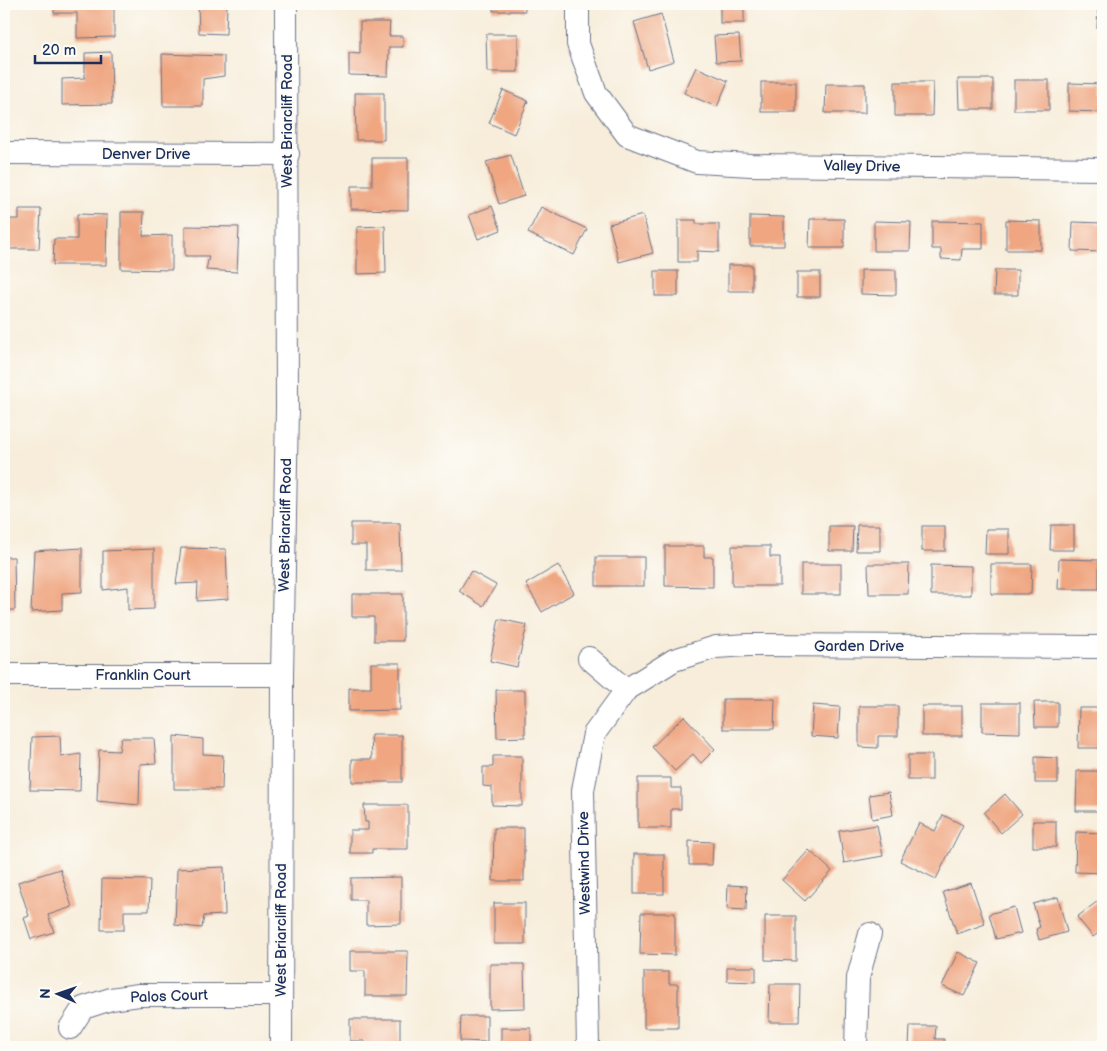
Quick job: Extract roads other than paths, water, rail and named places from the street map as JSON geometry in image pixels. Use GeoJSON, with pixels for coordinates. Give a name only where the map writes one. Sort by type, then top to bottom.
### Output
{"type":"FeatureCollection","features":[{"type":"Feature","properties":{"kind":"street","name":"West Briarcliff Road"},"geometry":{"type":"LineString","coordinates":[[281,1047],[282,675],[287,409],[288,154],[286,4]]}},
{"type":"Feature","properties":{"kind":"street","name":"Valley Drive"},"geometry":{"type":"LineString","coordinates":[[578,4],[578,44],[596,93],[627,135],[697,162],[725,165],[1103,169]]}},
{"type":"Feature","properties":{"kind":"street","name":"Denver Drive"},"geometry":{"type":"LineString","coordinates":[[4,153],[288,154]]}},
{"type":"Feature","properties":{"kind":"street","name":"Garden Drive"},"geometry":{"type":"LineString","coordinates":[[626,690],[674,660],[716,647],[748,645],[1103,647]]}},
{"type":"Feature","properties":{"kind":"street"},"geometry":{"type":"LineString","coordinates":[[589,658],[626,690]]}},
{"type":"Feature","properties":{"kind":"street","name":"Franklin Court"},"geometry":{"type":"LineString","coordinates":[[4,675],[282,675]]}},
{"type":"Feature","properties":{"kind":"street","name":"Westwind Drive"},"geometry":{"type":"LineString","coordinates":[[588,1047],[582,790],[594,734],[626,690]]}},
{"type":"Feature","properties":{"kind":"street"},"geometry":{"type":"LineString","coordinates":[[856,1047],[858,978],[870,934]]}},
{"type":"Feature","properties":{"kind":"street","name":"Palos Court"},"geometry":{"type":"LineString","coordinates":[[70,1028],[82,1008],[111,999],[139,994],[281,994]]}}]}
